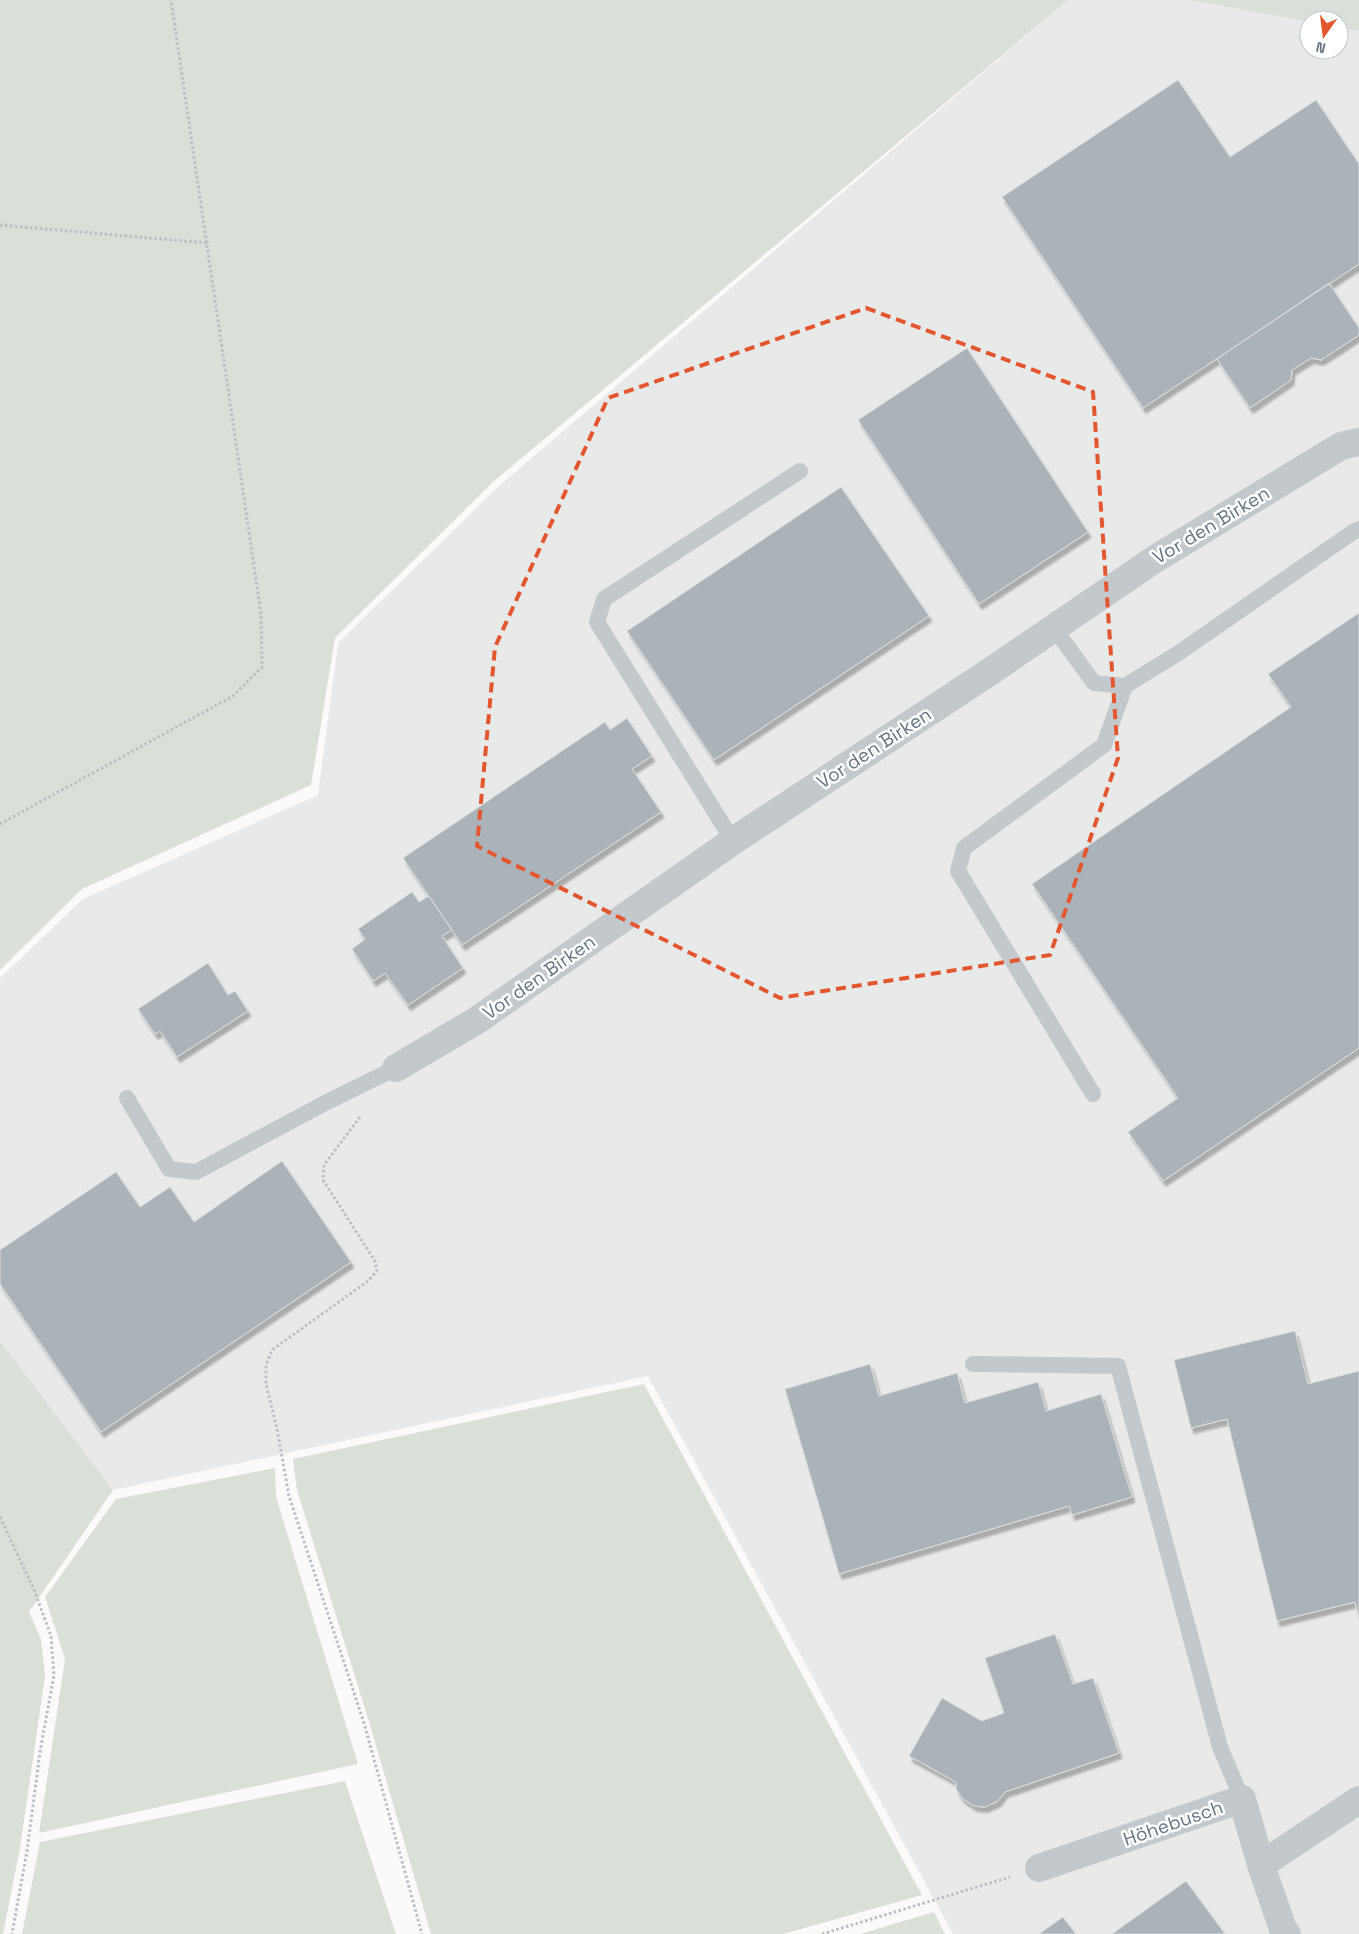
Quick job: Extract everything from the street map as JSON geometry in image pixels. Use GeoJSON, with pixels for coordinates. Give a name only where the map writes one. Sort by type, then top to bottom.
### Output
{"type":"FeatureCollection","features":[{"type":"Feature","properties":{"kind":"street","name":"Vor den Birken"},"geometry":{"type":"LineString","coordinates":[[396,1068],[476,1021],[734,841],[1155,559],[1341,446],[1359,442]]}},
{"type":"Feature","properties":{"kind":"street","name":"Höhebusch"},"geometry":{"type":"LineString","coordinates":[[1039,1868],[1242,1799],[1260,1865],[1283,1929],[1287,1934]]}},
{"type":"Feature","properties":{"kind":"street"},"geometry":{"type":"LineString","coordinates":[[1260,1865],[1359,1800]]}},
{"type":"Feature","properties":{"kind":"lane"},"geometry":{"type":"LineString","coordinates":[[734,841],[597,622],[604,599],[800,471]]}},
{"type":"Feature","properties":{"kind":"lane"},"geometry":{"type":"LineString","coordinates":[[1054,628],[1094,683],[1125,686],[1177,654],[1359,529]]}},
{"type":"Feature","properties":{"kind":"lane"},"geometry":{"type":"LineString","coordinates":[[1093,1094],[958,871],[964,848],[1104,745],[1125,686]]}},
{"type":"Feature","properties":{"kind":"lane"},"geometry":{"type":"LineString","coordinates":[[127,1098],[169,1169],[196,1172],[327,1102],[396,1068]]}},
{"type":"Feature","properties":{"kind":"lane"},"geometry":{"type":"LineString","coordinates":[[973,1364],[1118,1366],[1220,1747],[1242,1799]]}},
{"type":"Feature","properties":{"kind":"path"},"geometry":{"type":"LineString","coordinates":[[0,824],[233,696],[262,667],[261,614],[171,0]]}},
{"type":"Feature","properties":{"kind":"path"},"geometry":{"type":"LineString","coordinates":[[0,225],[207,243]]}},
{"type":"Feature","properties":{"kind":"path"},"geometry":{"type":"LineString","coordinates":[[363,1113],[324,1165],[323,1180],[375,1261],[377,1271],[368,1281],[272,1350],[266,1365],[266,1384],[277,1429],[289,1496],[364,1722],[422,1934]]}},
{"type":"Feature","properties":{"kind":"path"},"geometry":{"type":"LineString","coordinates":[[0,1517],[35,1592],[51,1636],[54,1675],[40,1752],[27,1851],[12,1934]]}},
{"type":"Feature","properties":{"kind":"path"},"geometry":{"type":"LineString","coordinates":[[822,1934],[1039,1868]]}},
{"type":"Feature","properties":{"kind":"highlighted area"},"geometry":{"type":"Polygon","coordinates":[[[866,308],[1093,392],[1118,758],[1050,955],[780,998],[477,846],[495,647],[608,398],[866,308]]]}},
{"type":"Feature","properties":{"kind":"shaded area"},"geometry":{"type":"Polygon","coordinates":[[[0,0],[1068,0],[493,482],[335,638],[311,785],[82,889],[0,970],[0,0]]]}},
{"type":"Feature","properties":{"kind":"shaded area"},"geometry":{"type":"Polygon","coordinates":[[[1068,0],[1188,0],[1299,20],[1299,60],[1349,60],[1349,30],[1359,31],[1359,1934],[953,1934],[648,1376],[113,1490],[0,1341],[0,978],[83,899],[318,795],[338,643],[499,486],[1068,0]]]}},
{"type":"Feature","properties":{"kind":"shaded area"},"geometry":{"type":"Polygon","coordinates":[[[1188,0],[1359,0],[1359,31],[1349,30],[1349,10],[1299,10],[1299,20],[1188,0]]]}},
{"type":"Feature","properties":{"kind":"shaded area"},"geometry":{"type":"Polygon","coordinates":[[[0,1341],[113,1490],[29,1612],[41,1639],[45,1676],[20,1848],[3,1934],[0,1934],[0,1341]]]}},
{"type":"Feature","properties":{"kind":"shaded area"},"geometry":{"type":"Polygon","coordinates":[[[644,1384],[922,1895],[783,1934],[431,1934],[370,1725],[297,1490],[293,1459],[644,1384]]]}},
{"type":"Feature","properties":{"kind":"shaded area"},"geometry":{"type":"Polygon","coordinates":[[[275,1468],[276,1497],[358,1764],[39,1833],[65,1659],[45,1597],[116,1499],[275,1468]]]}},
{"type":"Feature","properties":{"kind":"shaded area"},"geometry":{"type":"Polygon","coordinates":[[[345,1781],[396,1934],[22,1934],[40,1842],[345,1781]]]}},
{"type":"Feature","properties":{"kind":"shaded area"},"geometry":{"type":"Polygon","coordinates":[[[934,1912],[945,1934],[860,1934],[934,1912]]]}},
{"type":"Feature","properties":{"kind":"building"},"geometry":{"type":"Polygon","coordinates":[[[1178,80],[1230,157],[1316,100],[1359,164],[1359,264],[1143,408],[1002,197],[1178,80]]]}},
{"type":"Feature","properties":{"kind":"building"},"geometry":{"type":"Polygon","coordinates":[[[1329,283],[1359,328],[1359,335],[1321,360],[1311,358],[1292,370],[1291,380],[1250,408],[1217,359],[1329,283]]]}},
{"type":"Feature","properties":{"kind":"building"},"geometry":{"type":"Polygon","coordinates":[[[967,348],[1088,532],[979,604],[858,420],[967,348]]]}},
{"type":"Feature","properties":{"kind":"building"},"geometry":{"type":"Polygon","coordinates":[[[841,487],[929,616],[714,760],[627,631],[841,487]]]}},
{"type":"Feature","properties":{"kind":"building"},"geometry":{"type":"Polygon","coordinates":[[[1359,613],[1359,1048],[1163,1181],[1128,1132],[1178,1098],[1032,884],[1291,707],[1268,674],[1359,613]]]}},
{"type":"Feature","properties":{"kind":"building"},"geometry":{"type":"Polygon","coordinates":[[[627,718],[652,756],[632,769],[661,812],[462,945],[403,858],[605,722],[610,730],[627,718]]]}},
{"type":"Feature","properties":{"kind":"building"},"geometry":{"type":"Polygon","coordinates":[[[412,892],[419,902],[429,896],[452,930],[442,936],[463,968],[408,1005],[385,973],[373,981],[352,949],[365,939],[358,929],[412,892]]]}},
{"type":"Feature","properties":{"kind":"building"},"geometry":{"type":"Polygon","coordinates":[[[208,963],[228,995],[235,991],[248,1011],[177,1057],[160,1031],[155,1034],[138,1009],[208,963]]]}},
{"type":"Feature","properties":{"kind":"building"},"geometry":{"type":"Polygon","coordinates":[[[282,1161],[351,1262],[101,1432],[0,1284],[0,1250],[116,1172],[140,1207],[170,1187],[194,1222],[282,1161]]]}},
{"type":"Feature","properties":{"kind":"building"},"geometry":{"type":"Polygon","coordinates":[[[1295,1331],[1308,1384],[1359,1371],[1359,1619],[1355,1602],[1277,1621],[1227,1419],[1191,1428],[1174,1360],[1295,1331]]]}},
{"type":"Feature","properties":{"kind":"building"},"geometry":{"type":"Polygon","coordinates":[[[870,1364],[879,1396],[957,1373],[965,1403],[1038,1382],[1046,1411],[1101,1394],[1132,1497],[1072,1515],[1069,1506],[839,1574],[785,1389],[870,1364]]]}},
{"type":"Feature","properties":{"kind":"building"},"geometry":{"type":"Polygon","coordinates":[[[1055,1634],[1073,1684],[1093,1678],[1119,1753],[1005,1792],[998,1801],[985,1807],[974,1806],[962,1798],[956,1789],[956,1782],[909,1756],[942,1698],[982,1721],[1004,1713],[985,1658],[1055,1634]]]}},
{"type":"Feature","properties":{"kind":"building"},"geometry":{"type":"Polygon","coordinates":[[[1186,1881],[1225,1934],[1112,1934],[1186,1881]]]}},
{"type":"Feature","properties":{"kind":"building"},"geometry":{"type":"Polygon","coordinates":[[[1063,1917],[1076,1934],[1039,1934],[1063,1917]]]}}]}
